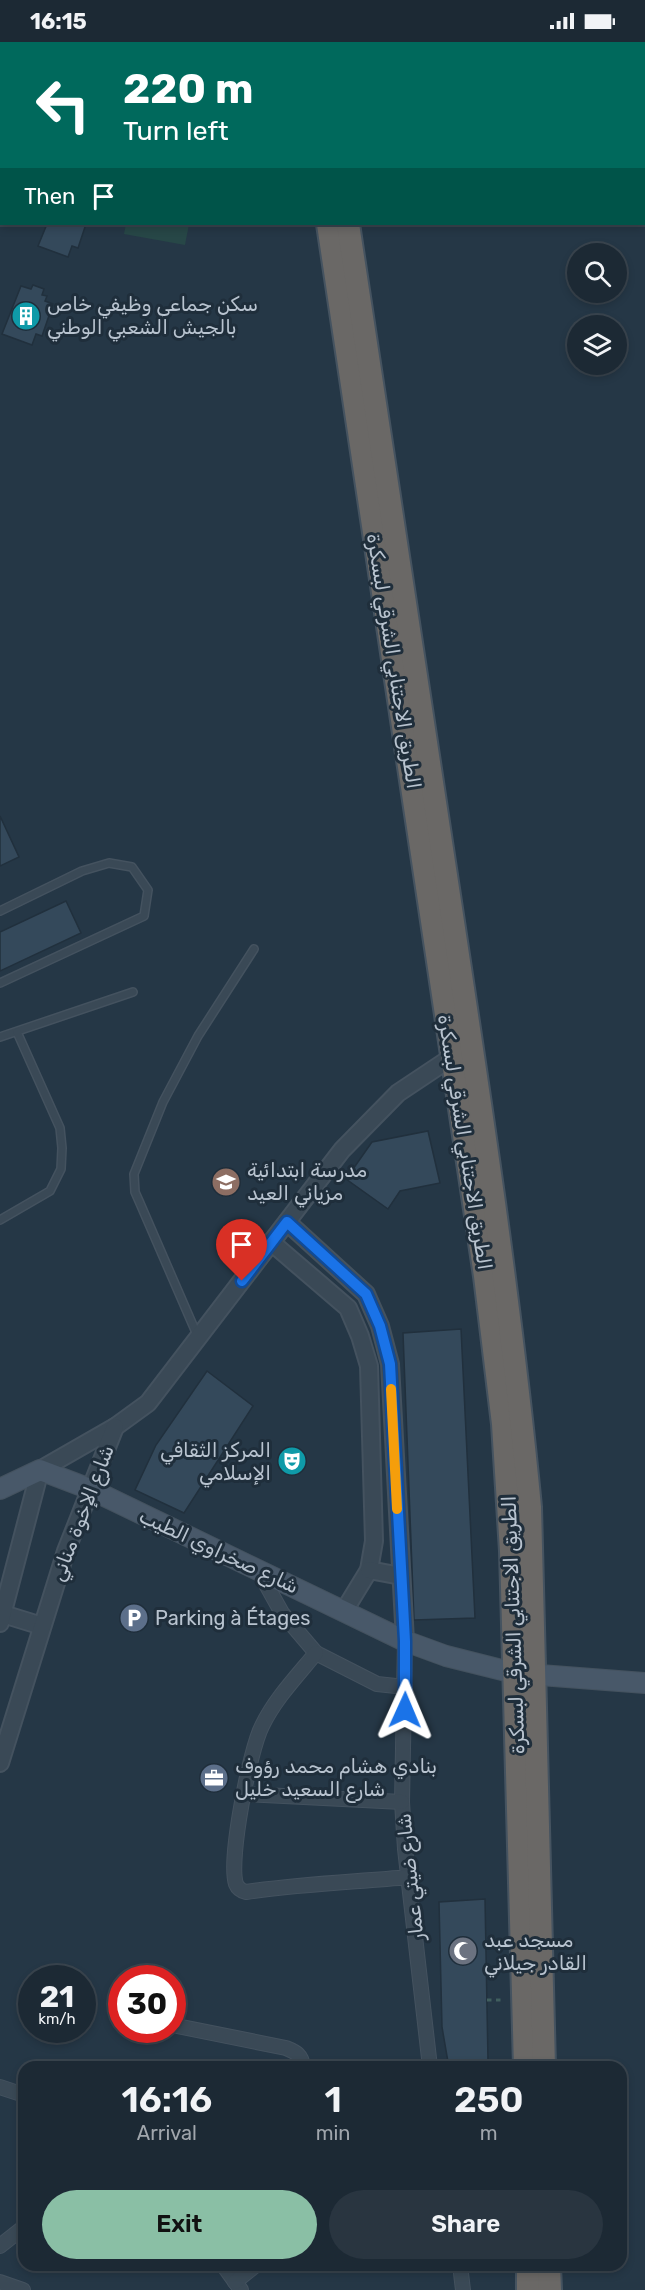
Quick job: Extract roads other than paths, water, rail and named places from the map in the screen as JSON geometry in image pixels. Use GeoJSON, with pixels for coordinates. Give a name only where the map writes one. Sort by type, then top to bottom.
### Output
{"type":"FeatureCollection","features":[{"type":"Feature","properties":{"kind":"highway","name":"الطريق الاجتنابي الشرقي لبسكرة"},"geometry":{"type":"LineString","coordinates":[[328,225],[415,798],[485,1276],[501,1402],[524,1675],[544,2061]]}},
{"type":"Feature","properties":{"kind":"highway","name":"الطريق الاجتنابي الشرقي لبسكرة"},"geometry":{"type":"LineString","coordinates":[[348,225],[514,1348],[530,1507],[524,1675],[525,2061]]}},
{"type":"Feature","properties":{"kind":"highway"},"geometry":{"type":"LineString","coordinates":[[528,2271],[528,2290]]}},
{"type":"Feature","properties":{"kind":"highway"},"geometry":{"type":"LineString","coordinates":[[549,2271],[550,2290]]}},
{"type":"Feature","properties":{"kind":"main road","name":"شارع صخراوي الطيب"},"geometry":{"type":"LineString","coordinates":[[40,1470],[90,1490],[257,1568],[405,1641],[446,1656],[524,1675],[645,1683]]}},
{"type":"Feature","properties":{"kind":"main road"},"geometry":{"type":"LineString","coordinates":[[0,1489],[40,1470]]}},
{"type":"Feature","properties":{"kind":"street"},"geometry":{"type":"LineString","coordinates":[[115,1427],[148,1403],[342,1150],[398,1093],[452,1058]]}},
{"type":"Feature","properties":{"kind":"street","name":"شارع ضيتي عمار"},"geometry":{"type":"LineString","coordinates":[[287,1222],[366,1294],[380,1326],[390,1364],[405,1641],[402,1802],[405,1859],[409,1877],[429,2061]]}},
{"type":"Feature","properties":{"kind":"street"},"geometry":{"type":"LineString","coordinates":[[271,1242],[348,1308],[369,1366],[374,1541],[369,1569],[344,1611]]}},
{"type":"Feature","properties":{"kind":"street"},"geometry":{"type":"LineString","coordinates":[[369,1366],[390,1364]]}},
{"type":"Feature","properties":{"kind":"street","name":"شارع الإخوة مناني"},"geometry":{"type":"LineString","coordinates":[[40,1470],[115,1427]]}},
{"type":"Feature","properties":{"kind":"street","name":"شارع الإخوة مناني"},"geometry":{"type":"LineString","coordinates":[[0,1763],[66,1551],[115,1427]]}},
{"type":"Feature","properties":{"kind":"street"},"geometry":{"type":"LineString","coordinates":[[40,1470],[1,1618],[42,1626]]}},
{"type":"Feature","properties":{"kind":"street"},"geometry":{"type":"LineString","coordinates":[[257,1568],[282,1613],[316,1653],[376,1684],[405,1688]]}},
{"type":"Feature","properties":{"kind":"street"},"geometry":{"type":"LineString","coordinates":[[369,1569],[401,1576]]}},
{"type":"Feature","properties":{"kind":"street"},"geometry":{"type":"LineString","coordinates":[[316,1653],[280,1697],[261,1727],[239,1818],[235,1872],[237,1885],[240,1890],[246,1892],[294,1885],[409,1877]]}},
{"type":"Feature","properties":{"kind":"street"},"geometry":{"type":"LineString","coordinates":[[244,1794],[402,1802]]}},
{"type":"Feature","properties":{"kind":"street"},"geometry":{"type":"LineString","coordinates":[[186,2028],[286,2048],[295,2051],[302,2061]]}},
{"type":"Feature","properties":{"kind":"street"},"geometry":{"type":"LineString","coordinates":[[0,2087],[18,2094]]}},
{"type":"Feature","properties":{"kind":"street"},"geometry":{"type":"LineString","coordinates":[[0,2246],[18,2232]]}},
{"type":"Feature","properties":{"kind":"street"},"geometry":{"type":"LineString","coordinates":[[227,2271],[238,2286],[251,2271]]}},
{"type":"Feature","properties":{"kind":"street"},"geometry":{"type":"LineString","coordinates":[[461,2271],[463,2290]]}},
{"type":"Feature","properties":{"kind":"street"},"geometry":{"type":"LineString","coordinates":[[0,2282],[23,2290]]}},
{"type":"Feature","properties":{"kind":"lane"},"geometry":{"type":"LineString","coordinates":[[0,911],[82,871],[109,863],[132,867],[148,890],[144,916],[0,983]]}},
{"type":"Feature","properties":{"kind":"lane"},"geometry":{"type":"LineString","coordinates":[[198,1338],[139,1202],[134,1174],[163,1102],[198,1036],[254,949]]}},
{"type":"Feature","properties":{"kind":"lane"},"geometry":{"type":"LineString","coordinates":[[0,1037],[133,992]]}},
{"type":"Feature","properties":{"kind":"lane"},"geometry":{"type":"LineString","coordinates":[[0,1220],[50,1191],[61,1168],[60,1128],[17,1032]]}},
{"type":"Feature","properties":{"kind":"place","name":"سكن جماعي وظيفي خاص بالجيش الشعبي الوطني"},"geometry":{"type":"Point","coordinates":[26,316]}},
{"type":"Feature","properties":{"kind":"place","name":"مدرسة ابتدائية مزياني العيد"},"geometry":{"type":"Point","coordinates":[226,1182]}},
{"type":"Feature","properties":{"kind":"place","name":"المركز الثقافي الإسلامي"},"geometry":{"type":"Point","coordinates":[292,1461]}},
{"type":"Feature","properties":{"kind":"place","name":"Parking à Étages"},"geometry":{"type":"Point","coordinates":[134,1618]}},
{"type":"Feature","properties":{"kind":"place","name":"بنادي هشام محمد رؤوف شارع السعيد خليل"},"geometry":{"type":"Point","coordinates":[214,1778]}},
{"type":"Feature","properties":{"kind":"place","name":"مسجد عبد القادر جيلاني"},"geometry":{"type":"Point","coordinates":[463,1951]}}]}
